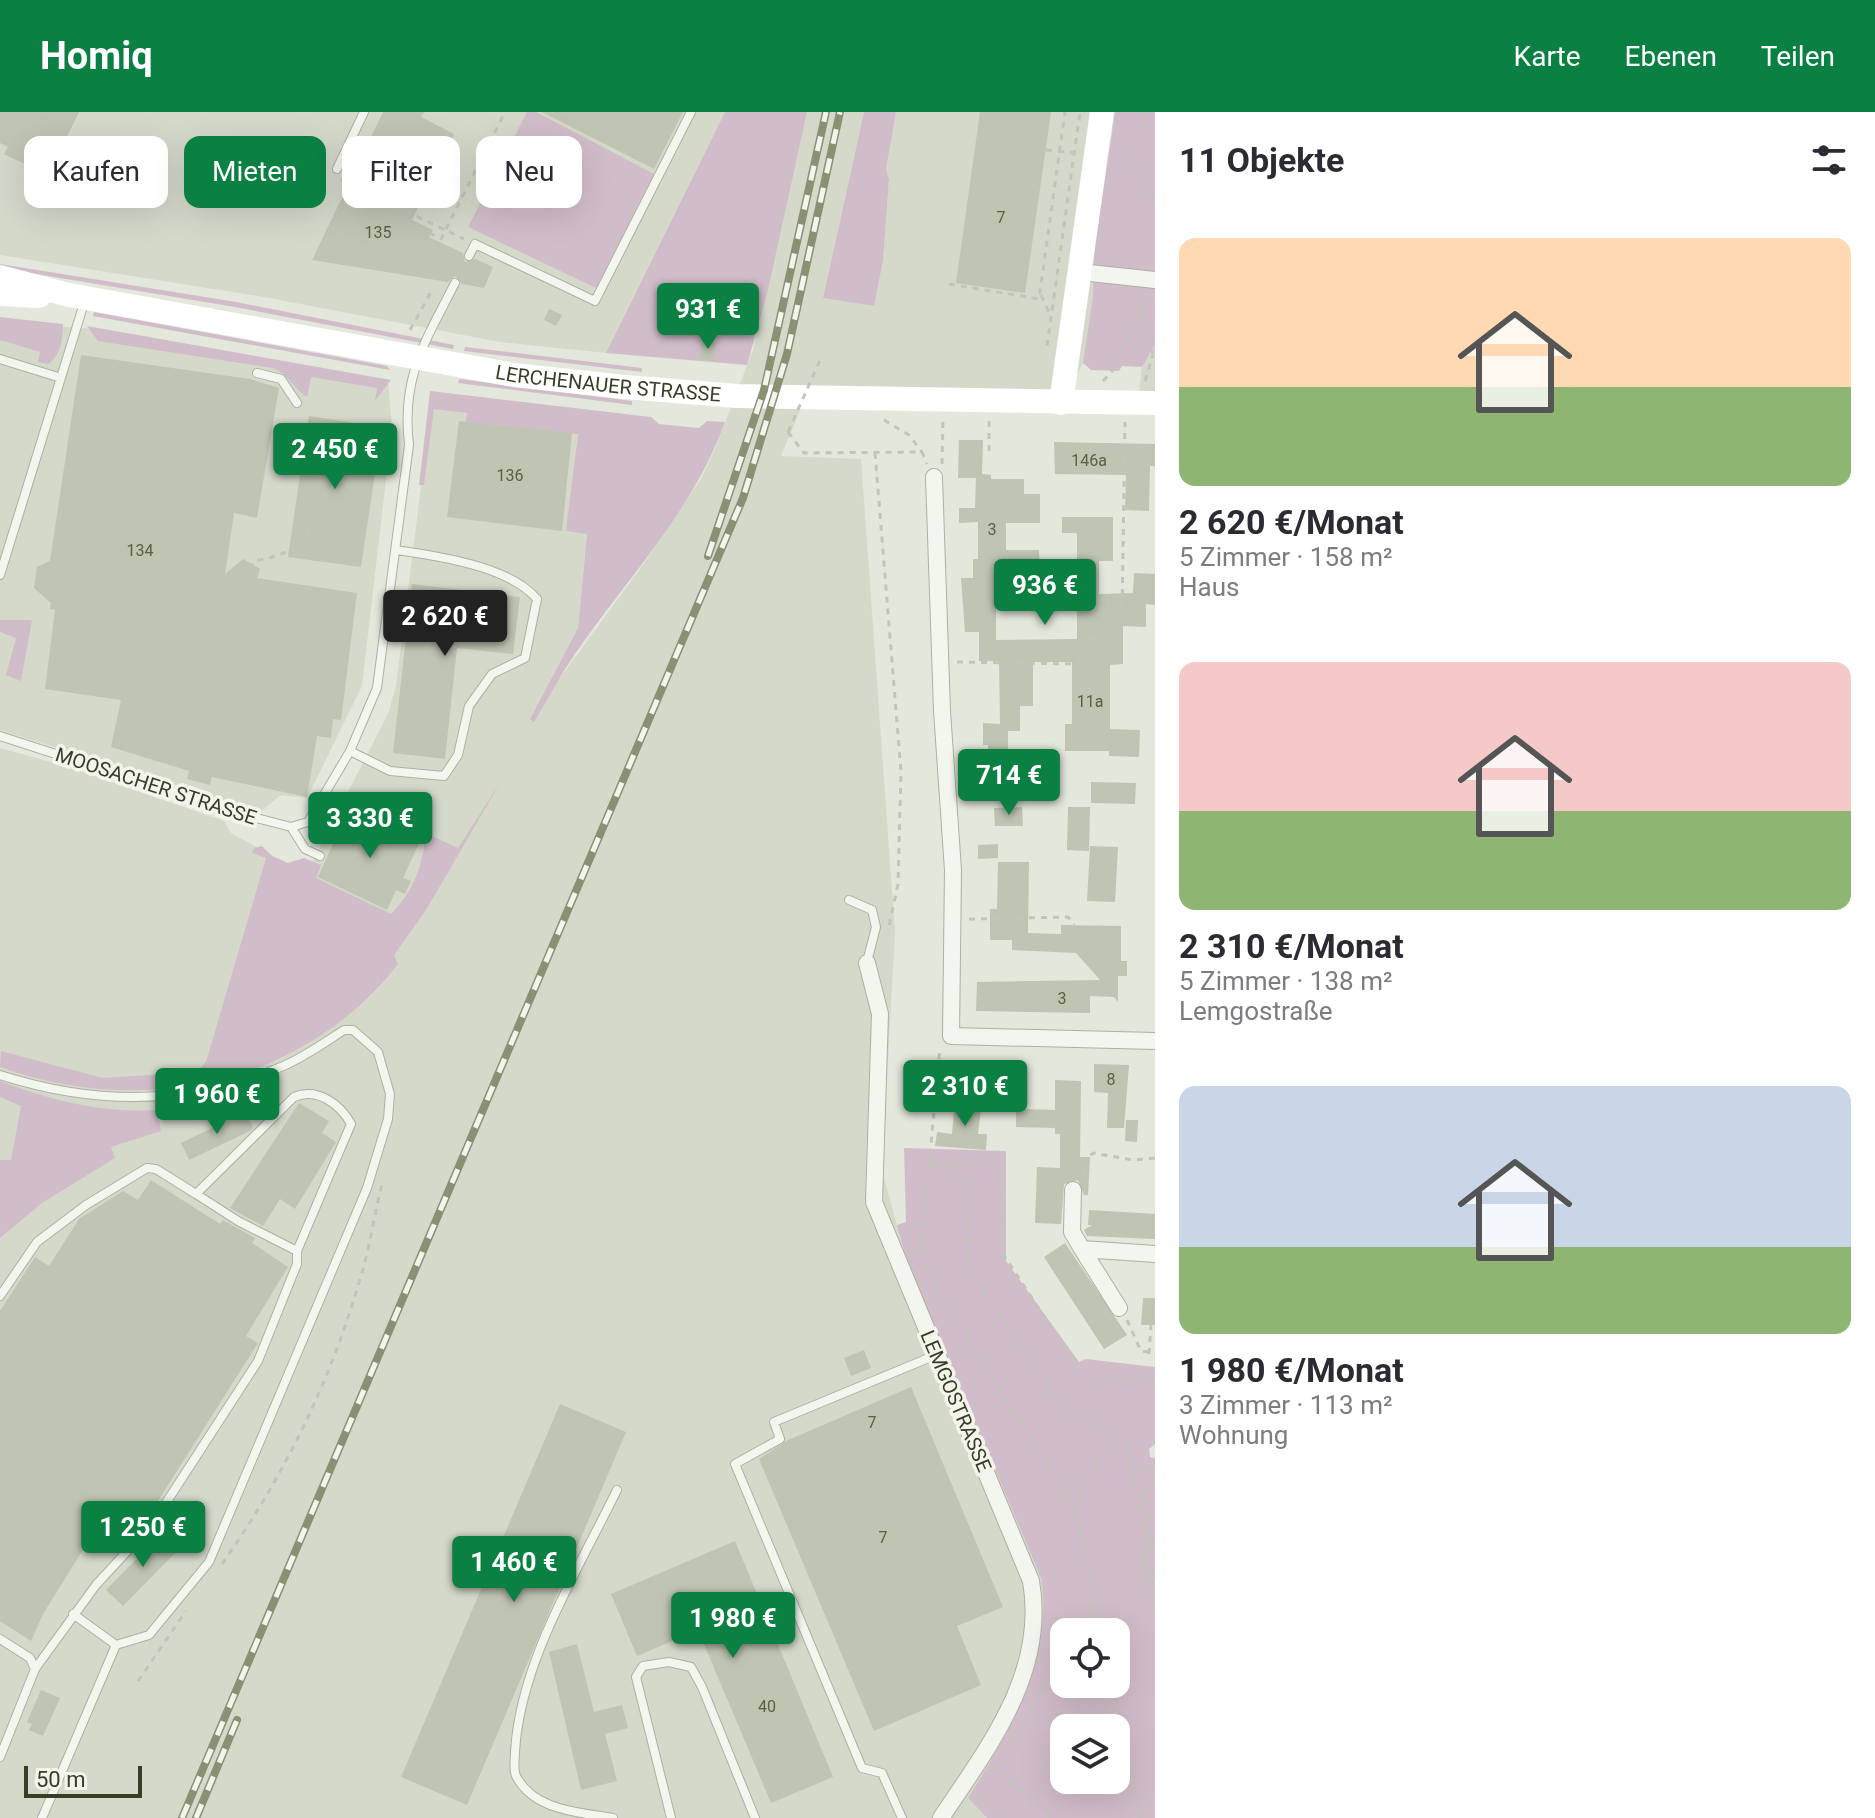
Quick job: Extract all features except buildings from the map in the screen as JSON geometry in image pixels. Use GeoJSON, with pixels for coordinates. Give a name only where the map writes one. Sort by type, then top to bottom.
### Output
{"type":"FeatureCollection","features":[{"type":"Feature","properties":{"kind":"main road"},"geometry":{"type":"LineString","coordinates":[[1061,403],[1081,272],[1086,154],[1102,112]]}},
{"type":"Feature","properties":{"kind":"main road","name":"LERCHENAUER STRASSE"},"geometry":{"type":"LineString","coordinates":[[0,277],[78,296],[514,375],[737,396],[1061,403],[1126,402],[1150,392]]}},
{"type":"Feature","properties":{"kind":"main road","name":"LERCHENAUER STRASSE"},"geometry":{"type":"LineString","coordinates":[[0,294],[78,296]]}},
{"type":"Feature","properties":{"kind":"street"},"geometry":{"type":"LineString","coordinates":[[1081,272],[1154,280]]}},
{"type":"Feature","properties":{"kind":"street"},"geometry":{"type":"LineString","coordinates":[[938,472],[941,662],[953,919],[951,1036],[1155,1041]]}},
{"type":"Feature","properties":{"kind":"street","name":"LEMGOSTRASSE"},"geometry":{"type":"LineString","coordinates":[[867,963],[880,1014],[874,1202],[1031,1581],[1036,1611],[1033,1645],[1019,1689],[992,1742],[941,1818]]}},
{"type":"Feature","properties":{"kind":"street"},"geometry":{"type":"LineString","coordinates":[[1073,1190],[1072,1232],[1119,1308]]}},
{"type":"Feature","properties":{"kind":"street"},"geometry":{"type":"LineString","coordinates":[[1082,1249],[1155,1254]]}},
{"type":"Feature","properties":{"kind":"lane"},"geometry":{"type":"LineString","coordinates":[[337,169],[364,112]]}},
{"type":"Feature","properties":{"kind":"lane"},"geometry":{"type":"LineString","coordinates":[[469,256],[475,244],[595,301],[691,112]]}},
{"type":"Feature","properties":{"kind":"lane"},"geometry":{"type":"LineString","coordinates":[[320,856],[305,849],[291,827],[308,822],[314,814],[350,751],[377,688],[409,445],[405,420],[416,358],[455,283]]}},
{"type":"Feature","properties":{"kind":"lane"},"geometry":{"type":"LineString","coordinates":[[0,575],[61,378],[78,296]]}},
{"type":"Feature","properties":{"kind":"lane"},"geometry":{"type":"LineString","coordinates":[[0,359],[61,378]]}},
{"type":"Feature","properties":{"kind":"lane"},"geometry":{"type":"LineString","coordinates":[[257,373],[281,379],[297,403]]}},
{"type":"Feature","properties":{"kind":"lane"},"geometry":{"type":"LineString","coordinates":[[350,751],[390,771],[444,776],[458,755],[469,706],[492,674],[525,658],[537,599],[526,586],[446,557],[396,550]]}},
{"type":"Feature","properties":{"kind":"lane","name":"MOOSACHER STRASSE"},"geometry":{"type":"LineString","coordinates":[[0,736],[291,827]]}},
{"type":"Feature","properties":{"kind":"lane"},"geometry":{"type":"LineString","coordinates":[[849,900],[872,910],[876,927],[867,963]]}},
{"type":"Feature","properties":{"kind":"lane"},"geometry":{"type":"LineString","coordinates":[[0,1075],[40,1087],[102,1097],[193,1094],[283,1066],[344,1030],[364,1037],[383,1064],[390,1108],[367,1188],[209,1562],[149,1635],[116,1645],[42,1818]]}},
{"type":"Feature","properties":{"kind":"lane"},"geometry":{"type":"LineString","coordinates":[[0,1757],[35,1669],[73,1614],[153,1523],[258,1361],[297,1264],[297,1251],[351,1124],[332,1102],[314,1093],[294,1097],[196,1194]]}},
{"type":"Feature","properties":{"kind":"lane"},"geometry":{"type":"LineString","coordinates":[[0,1296],[37,1242],[86,1205],[147,1168],[156,1169],[238,1221],[297,1251]]}},
{"type":"Feature","properties":{"kind":"lane"},"geometry":{"type":"LineString","coordinates":[[902,1818],[882,1773],[862,1768],[735,1464],[780,1439],[774,1422],[936,1355]]}},
{"type":"Feature","properties":{"kind":"lane"},"geometry":{"type":"LineString","coordinates":[[613,1818],[553,1807],[529,1793],[514,1773],[517,1715],[533,1666],[617,1490]]}},
{"type":"Feature","properties":{"kind":"lane"},"geometry":{"type":"LineString","coordinates":[[73,1614],[116,1645]]}},
{"type":"Feature","properties":{"kind":"lane"},"geometry":{"type":"LineString","coordinates":[[0,1639],[30,1658],[35,1669]]}},
{"type":"Feature","properties":{"kind":"lane"},"geometry":{"type":"LineString","coordinates":[[671,1818],[636,1677],[643,1666],[669,1662],[691,1667],[755,1818]]}},
{"type":"Feature","properties":{"kind":"path"},"geometry":{"type":"LineString","coordinates":[[408,222],[441,239],[505,112]]}},
{"type":"Feature","properties":{"kind":"path"},"geometry":{"type":"LineString","coordinates":[[949,284],[1039,299],[1065,112]]}},
{"type":"Feature","properties":{"kind":"path"},"geometry":{"type":"LineString","coordinates":[[1046,360],[1051,317],[1086,154],[1080,112]]}},
{"type":"Feature","properties":{"kind":"path"},"geometry":{"type":"LineString","coordinates":[[1146,112],[1132,149],[1141,185],[1155,201]]}},
{"type":"Feature","properties":{"kind":"path"},"geometry":{"type":"LineString","coordinates":[[1046,150],[1086,154]]}},
{"type":"Feature","properties":{"kind":"path"},"geometry":{"type":"LineString","coordinates":[[337,169],[335,177],[475,244]]}},
{"type":"Feature","properties":{"kind":"path"},"geometry":{"type":"LineString","coordinates":[[1103,381],[1112,371],[1154,280]]}},
{"type":"Feature","properties":{"kind":"path"},"geometry":{"type":"LineString","coordinates":[[410,330],[431,292]]}},
{"type":"Feature","properties":{"kind":"path"},"geometry":{"type":"LineString","coordinates":[[1040,294],[1051,317]]}},
{"type":"Feature","properties":{"kind":"path"},"geometry":{"type":"LineString","coordinates":[[1142,303],[1154,353],[1150,392]]}},
{"type":"Feature","properties":{"kind":"path"},"geometry":{"type":"LineString","coordinates":[[821,358],[788,432],[804,453],[922,452]]}},
{"type":"Feature","properties":{"kind":"path"},"geometry":{"type":"LineString","coordinates":[[1122,619],[1126,402]]}},
{"type":"Feature","properties":{"kind":"path"},"geometry":{"type":"LineString","coordinates":[[938,472],[943,418]]}},
{"type":"Feature","properties":{"kind":"path"},"geometry":{"type":"LineString","coordinates":[[989,418],[989,453]]}},
{"type":"Feature","properties":{"kind":"path"},"geometry":{"type":"LineString","coordinates":[[884,420],[909,435],[938,472]]}},
{"type":"Feature","properties":{"kind":"path"},"geometry":{"type":"LineString","coordinates":[[875,453],[901,772],[898,884],[892,925],[884,938]]}},
{"type":"Feature","properties":{"kind":"path"},"geometry":{"type":"LineString","coordinates":[[242,578],[256,560],[276,559],[289,551],[298,550],[309,528]]}},
{"type":"Feature","properties":{"kind":"path"},"geometry":{"type":"LineString","coordinates":[[1105,635],[1088,640],[1088,650],[1079,650],[1079,664],[1083,669],[1107,669]]}},
{"type":"Feature","properties":{"kind":"path"},"geometry":{"type":"LineString","coordinates":[[941,662],[1079,664]]}},
{"type":"Feature","properties":{"kind":"path"},"geometry":{"type":"LineString","coordinates":[[953,919],[1040,920],[1052,916],[1068,917],[1074,925]]}},
{"type":"Feature","properties":{"kind":"path"},"geometry":{"type":"LineString","coordinates":[[951,1036],[944,1039],[938,1053],[921,1251],[937,1290],[1073,1507],[1099,1618]]}},
{"type":"Feature","properties":{"kind":"path"},"geometry":{"type":"LineString","coordinates":[[1073,1190],[1082,1190],[1085,1161],[1093,1153],[1133,1160],[1155,1158]]}},
{"type":"Feature","properties":{"kind":"path"},"geometry":{"type":"LineString","coordinates":[[929,1162],[992,1164],[1002,1179],[1001,1251],[1086,1380],[1155,1379]]}},
{"type":"Feature","properties":{"kind":"path"},"geometry":{"type":"LineString","coordinates":[[946,1163],[970,1187],[967,1259],[978,1284],[1060,1404],[1080,1419],[1109,1428],[1125,1446],[1147,1547],[1140,1562],[1155,1602]]}},
{"type":"Feature","properties":{"kind":"path"},"geometry":{"type":"LineString","coordinates":[[221,1566],[285,1466],[322,1387],[360,1280],[383,1180]]}},
{"type":"Feature","properties":{"kind":"path"},"geometry":{"type":"LineString","coordinates":[[896,1260],[921,1251]]}},
{"type":"Feature","properties":{"kind":"path"},"geometry":{"type":"LineString","coordinates":[[1119,1308],[1131,1327],[1137,1345],[1152,1353]]}},
{"type":"Feature","properties":{"kind":"path"},"geometry":{"type":"LineString","coordinates":[[1151,1325],[1152,1353]]}},
{"type":"Feature","properties":{"kind":"path"},"geometry":{"type":"LineString","coordinates":[[1073,1507],[1097,1458],[1125,1446]]}},
{"type":"Feature","properties":{"kind":"path"},"geometry":{"type":"LineString","coordinates":[[1131,1466],[1155,1473]]}},
{"type":"Feature","properties":{"kind":"path"},"geometry":{"type":"LineString","coordinates":[[1155,1481],[1144,1494],[1152,1551],[1146,1562],[1155,1586]]}},
{"type":"Feature","properties":{"kind":"path"},"geometry":{"type":"LineString","coordinates":[[1087,1618],[1096,1599]]}},
{"type":"Feature","properties":{"kind":"path"},"geometry":{"type":"LineString","coordinates":[[138,1681],[193,1602]]}},
{"type":"Feature","properties":{"kind":"path"},"geometry":{"type":"LineString","coordinates":[[1006,1751],[1050,1681]]}},
{"type":"Feature","properties":{"kind":"path"},"geometry":{"type":"LineString","coordinates":[[1116,1698],[1140,1818]]}},
{"type":"Feature","properties":{"kind":"path"},"geometry":{"type":"LineString","coordinates":[[995,1767],[1052,1818]]}},
{"type":"Feature","properties":{"kind":"path"},"geometry":{"type":"LineString","coordinates":[[976,1791],[999,1818]]}},
{"type":"Feature","properties":{"kind":"shaded area"},"geometry":{"type":"Polygon","coordinates":[[[0,112],[725,112],[606,353],[500,342],[264,297],[0,255],[0,112]]]}},
{"type":"Feature","properties":{"kind":"shaded area"},"geometry":{"type":"Polygon","coordinates":[[[527,112],[536,112],[582,136],[515,136],[527,112]]]}},
{"type":"Feature","properties":{"kind":"shaded area"},"geometry":{"type":"Polygon","coordinates":[[[725,112],[807,112],[767,294],[747,365],[606,353],[725,112]]]}},
{"type":"Feature","properties":{"kind":"shaded area"},"geometry":{"type":"Polygon","coordinates":[[[807,112],[864,112],[823,298],[874,306],[883,261],[889,179],[886,170],[896,112],[1115,112],[1094,252],[1093,295],[1083,363],[1062,402],[806,396],[781,456],[861,459],[895,932],[882,1170],[906,1259],[1041,1578],[1046,1610],[1041,1647],[1026,1692],[999,1748],[968,1798],[987,1818],[0,1818],[0,748],[65,766],[224,821],[231,833],[306,874],[388,714],[396,686],[432,399],[579,422],[567,531],[587,533],[578,628],[530,719],[642,566],[702,477],[715,449],[753,350],[807,112]]]}},
{"type":"Feature","properties":{"kind":"shaded area"},"geometry":{"type":"Polygon","coordinates":[[[864,112],[896,112],[886,170],[889,179],[883,261],[874,306],[823,298],[864,112]]]}},
{"type":"Feature","properties":{"kind":"shaded area"},"geometry":{"type":"Polygon","coordinates":[[[1115,112],[1155,112],[1155,345],[1142,367],[1122,366],[1119,371],[1091,370],[1083,363],[1093,295],[1094,252],[1115,112]]]}},
{"type":"Feature","properties":{"kind":"shaded area"},"geometry":{"type":"Polygon","coordinates":[[[582,136],[654,174],[596,288],[468,227],[478,208],[582,208],[582,136]]]}},
{"type":"Feature","properties":{"kind":"shaded area"},"geometry":{"type":"Polygon","coordinates":[[[0,264],[236,302],[454,345],[453,349],[235,307],[0,268],[0,264]]]}},
{"type":"Feature","properties":{"kind":"shaded area"},"geometry":{"type":"Polygon","coordinates":[[[94,312],[387,366],[390,370],[93,316],[94,312]]]}},
{"type":"Feature","properties":{"kind":"shaded area"},"geometry":{"type":"Polygon","coordinates":[[[0,317],[63,324],[56,356],[48,364],[38,362],[40,352],[0,340],[0,317]]]}},
{"type":"Feature","properties":{"kind":"shaded area"},"geometry":{"type":"Polygon","coordinates":[[[0,322],[94,329],[388,382],[392,428],[362,686],[307,798],[281,795],[260,812],[0,730],[0,322]]]}},
{"type":"Feature","properties":{"kind":"shaded area"},"geometry":{"type":"Polygon","coordinates":[[[87,326],[391,380],[375,401],[377,388],[311,377],[307,397],[273,368],[98,341],[87,326]]]}},
{"type":"Feature","properties":{"kind":"shaded area"},"geometry":{"type":"Polygon","coordinates":[[[1155,345],[1155,402],[1138,401],[1142,367],[1155,345]]]}},
{"type":"Feature","properties":{"kind":"shaded area"},"geometry":{"type":"Polygon","coordinates":[[[465,347],[642,368],[642,372],[464,351],[465,347]]]}},
{"type":"Feature","properties":{"kind":"shaded area"},"geometry":{"type":"Polygon","coordinates":[[[459,379],[632,401],[632,405],[458,383],[459,379]]]}},
{"type":"Feature","properties":{"kind":"shaded area"},"geometry":{"type":"Polygon","coordinates":[[[430,391],[651,417],[659,424],[699,428],[707,421],[725,422],[712,453],[680,510],[575,653],[534,722],[530,719],[578,628],[587,534],[566,531],[578,434],[466,422],[467,413],[434,409],[424,485],[419,485],[430,391]]]}},
{"type":"Feature","properties":{"kind":"shaded area"},"geometry":{"type":"Polygon","coordinates":[[[0,620],[32,620],[21,681],[6,675],[16,638],[0,632],[0,620]]]}},
{"type":"Feature","properties":{"kind":"shaded area"},"geometry":{"type":"Polygon","coordinates":[[[500,783],[426,910],[394,955],[398,964],[359,1006],[316,1039],[268,1064],[217,1080],[163,1089],[109,1090],[54,1082],[0,1067],[1,1051],[103,1078],[197,1072],[206,1062],[266,858],[252,853],[254,848],[262,846],[272,856],[288,863],[304,858],[321,865],[316,878],[391,914],[415,880],[425,840],[348,802],[350,798],[458,848],[500,783]]]}},
{"type":"Feature","properties":{"kind":"shaded area"},"geometry":{"type":"Polygon","coordinates":[[[0,1081],[77,1104],[116,1110],[157,1110],[161,1131],[111,1147],[115,1158],[42,1203],[0,1238],[0,1160],[11,1160],[21,1106],[0,1097],[0,1081]]]}},
{"type":"Feature","properties":{"kind":"shaded area"},"geometry":{"type":"Polygon","coordinates":[[[904,1148],[1006,1151],[1006,1261],[1079,1362],[1086,1359],[1155,1367],[1155,1444],[1149,1449],[1150,1457],[1155,1458],[1155,1818],[987,1818],[968,1798],[999,1747],[1025,1694],[1041,1638],[1041,1578],[906,1259],[897,1225],[906,1222],[904,1148]]]}},
{"type":"Feature","properties":{"kind":"railway"},"geometry":{"type":"LineString","coordinates":[[708,556],[764,390],[826,112]]}},
{"type":"Feature","properties":{"kind":"railway"},"geometry":{"type":"LineString","coordinates":[[182,1818],[743,498],[787,354],[840,112]]}},
{"type":"Feature","properties":{"kind":"railway"},"geometry":{"type":"LineString","coordinates":[[196,1818],[237,1720]]}}]}
